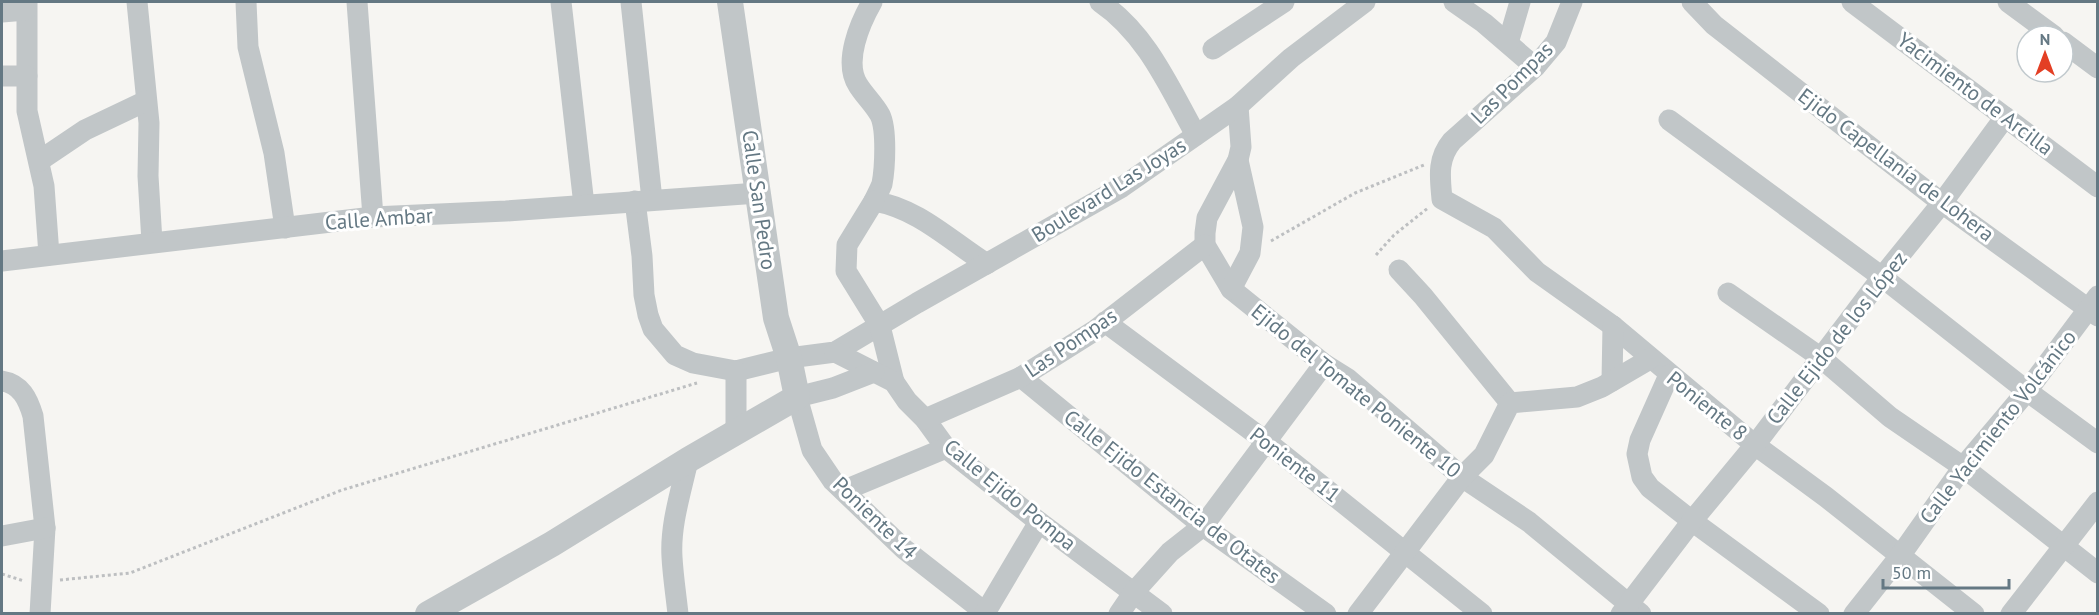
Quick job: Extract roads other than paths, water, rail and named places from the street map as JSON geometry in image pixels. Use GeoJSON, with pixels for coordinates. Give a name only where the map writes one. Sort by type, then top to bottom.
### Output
{"type":"FeatureCollection","features":[{"type":"Feature","properties":{"kind":"street"},"geometry":{"type":"LineString","coordinates":[[137,2],[149,123],[148,176],[152,242]]}},
{"type":"Feature","properties":{"kind":"street"},"geometry":{"type":"LineString","coordinates":[[246,2],[248,47],[274,153],[285,228]]}},
{"type":"Feature","properties":{"kind":"street"},"geometry":{"type":"LineString","coordinates":[[357,2],[373,218]]}},
{"type":"Feature","properties":{"kind":"street"},"geometry":{"type":"LineString","coordinates":[[561,2],[584,205]]}},
{"type":"Feature","properties":{"kind":"street"},"geometry":{"type":"LineString","coordinates":[[631,2],[644,200],[642,256],[644,295],[653,329],[675,355],[693,363],[736,371],[789,358],[835,352]]}},
{"type":"Feature","properties":{"kind":"street","name":"Calle San Pedro"},"geometry":{"type":"LineString","coordinates":[[730,2],[776,318],[798,397]]}},
{"type":"Feature","properties":{"kind":"street"},"geometry":{"type":"LineString","coordinates":[[1100,2],[1144,43],[1196,135]]}},
{"type":"Feature","properties":{"kind":"street"},"geometry":{"type":"LineString","coordinates":[[1213,49],[1284,2]]}},
{"type":"Feature","properties":{"kind":"street","name":"Boulevard Las Joyas"},"geometry":{"type":"LineString","coordinates":[[835,352],[916,303],[1122,187],[1238,106],[1290,58],[1359,2]]}},
{"type":"Feature","properties":{"kind":"street"},"geometry":{"type":"LineString","coordinates":[[1454,2],[1508,43],[1535,67]]}},
{"type":"Feature","properties":{"kind":"street"},"geometry":{"type":"LineString","coordinates":[[1508,43],[1520,2]]}},
{"type":"Feature","properties":{"kind":"street","name":"Las Pompas"},"geometry":{"type":"LineString","coordinates":[[1442,199],[1440,174],[1442,158],[1452,141],[1535,67],[1556,42],[1572,2]]}},
{"type":"Feature","properties":{"kind":"street","name":"Yacimiento de Arcilla"},"geometry":{"type":"LineString","coordinates":[[1852,2],[2097,187]]}},
{"type":"Feature","properties":{"kind":"street"},"geometry":{"type":"LineString","coordinates":[[2008,2],[2038,24]]}},
{"type":"Feature","properties":{"kind":"street"},"geometry":{"type":"LineString","coordinates":[[867,3],[851,57],[852,72],[856,83],[880,115],[883,124],[885,139],[882,184],[847,245],[846,271],[880,326],[894,382]]}},
{"type":"Feature","properties":{"kind":"street"},"geometry":{"type":"LineString","coordinates":[[2,12],[27,6],[27,111],[44,186],[49,255]]}},
{"type":"Feature","properties":{"kind":"street","name":"Ejido Capellanía de Lohera"},"geometry":{"type":"LineString","coordinates":[[1695,6],[1714,25],[1942,203],[2095,307]]}},
{"type":"Feature","properties":{"kind":"street"},"geometry":{"type":"LineString","coordinates":[[2075,51],[2097,68]]}},
{"type":"Feature","properties":{"kind":"street"},"geometry":{"type":"LineString","coordinates":[[2,76],[27,76]]}},
{"type":"Feature","properties":{"kind":"street"},"geometry":{"type":"LineString","coordinates":[[39,161],[85,130],[146,102]]}},
{"type":"Feature","properties":{"kind":"street"},"geometry":{"type":"LineString","coordinates":[[1205,245],[1207,218],[1239,160],[1241,147],[1238,106]]}},
{"type":"Feature","properties":{"kind":"street","name":"Calle Ejido de los López"},"geometry":{"type":"LineString","coordinates":[[1630,610],[1692,521],[1755,445],[1820,357],[1942,203],[2005,117]]}},
{"type":"Feature","properties":{"kind":"street"},"geometry":{"type":"LineString","coordinates":[[1670,120],[1882,277],[2097,443]]}},
{"type":"Feature","properties":{"kind":"street"},"geometry":{"type":"LineString","coordinates":[[1231,290],[1250,253],[1253,227],[1239,160]]}},
{"type":"Feature","properties":{"kind":"street","name":"Calle Ambar"},"geometry":{"type":"LineString","coordinates":[[2,261],[373,218],[758,193]]}},
{"type":"Feature","properties":{"kind":"street","name":"Poniente 8"},"geometry":{"type":"LineString","coordinates":[[1442,199],[1494,228],[1537,272],[1613,326],[1755,445],[1826,497],[1974,614]]}},
{"type":"Feature","properties":{"kind":"street"},"geometry":{"type":"LineString","coordinates":[[874,201],[890,204],[919,216],[987,264]]}},
{"type":"Feature","properties":{"kind":"street","name":"Las Pompas"},"geometry":{"type":"LineString","coordinates":[[925,419],[1021,377],[1094,332],[1205,245]]}},
{"type":"Feature","properties":{"kind":"street","name":"Ejido del Tomate Poniente 10"},"geometry":{"type":"LineString","coordinates":[[1205,245],[1231,290],[1324,364],[1348,379],[1462,477],[1529,522],[1630,610]]}},
{"type":"Feature","properties":{"kind":"street"},"geometry":{"type":"LineString","coordinates":[[1399,270],[1510,403]]}},
{"type":"Feature","properties":{"kind":"street"},"geometry":{"type":"LineString","coordinates":[[1728,293],[1820,357],[1890,417],[1963,467],[2097,573]]}},
{"type":"Feature","properties":{"kind":"street","name":"Calle Yacimiento Volcánico"},"geometry":{"type":"LineString","coordinates":[[1854,614],[1900,556],[1963,467],[2095,307]]}},
{"type":"Feature","properties":{"kind":"street","name":"Poniente 11"},"geometry":{"type":"LineString","coordinates":[[1105,322],[1267,442],[1482,614]]}},
{"type":"Feature","properties":{"kind":"street"},"geometry":{"type":"LineString","coordinates":[[1612,381],[1613,326]]}},
{"type":"Feature","properties":{"kind":"street","name":"Calle Ejido Pompa"},"geometry":{"type":"LineString","coordinates":[[835,352],[894,382],[946,448],[1039,522],[1162,614]]}},
{"type":"Feature","properties":{"kind":"street"},"geometry":{"type":"LineString","coordinates":[[1510,403],[1577,397],[1612,381],[1650,359]]}},
{"type":"Feature","properties":{"kind":"street"},"geometry":{"type":"LineString","coordinates":[[1119,614],[1134,592],[1170,552],[1203,526],[1324,364]]}},
{"type":"Feature","properties":{"kind":"street"},"geometry":{"type":"LineString","coordinates":[[736,371],[736,433]]}},
{"type":"Feature","properties":{"kind":"street"},"geometry":{"type":"LineString","coordinates":[[428,614],[552,544],[688,460],[798,397],[833,388],[874,372]]}},
{"type":"Feature","properties":{"kind":"street"},"geometry":{"type":"LineString","coordinates":[[1669,375],[1640,440],[1637,454],[1642,477],[1650,488],[1692,521],[1819,614]]}},
{"type":"Feature","properties":{"kind":"street","name":"Calle Ejido Estancia de Otates"},"geometry":{"type":"LineString","coordinates":[[1021,377],[1203,526],[1326,614]]}},
{"type":"Feature","properties":{"kind":"street"},"geometry":{"type":"LineString","coordinates":[[7,388],[28,402],[33,416],[45,528],[40,614]]}},
{"type":"Feature","properties":{"kind":"street","name":"Poniente 14"},"geometry":{"type":"LineString","coordinates":[[798,397],[812,450],[833,481],[904,549],[986,613]]}},
{"type":"Feature","properties":{"kind":"street"},"geometry":{"type":"LineString","coordinates":[[1358,614],[1462,477],[1485,455],[1510,403]]}},
{"type":"Feature","properties":{"kind":"street"},"geometry":{"type":"LineString","coordinates":[[844,490],[946,448]]}},
{"type":"Feature","properties":{"kind":"street"},"geometry":{"type":"LineString","coordinates":[[678,614],[672,536],[688,460]]}},
{"type":"Feature","properties":{"kind":"street"},"geometry":{"type":"LineString","coordinates":[[2012,614],[2097,502]]}},
{"type":"Feature","properties":{"kind":"street"},"geometry":{"type":"LineString","coordinates":[[986,613],[1039,522]]}},
{"type":"Feature","properties":{"kind":"street"},"geometry":{"type":"LineString","coordinates":[[2,536],[45,528]]}}]}
